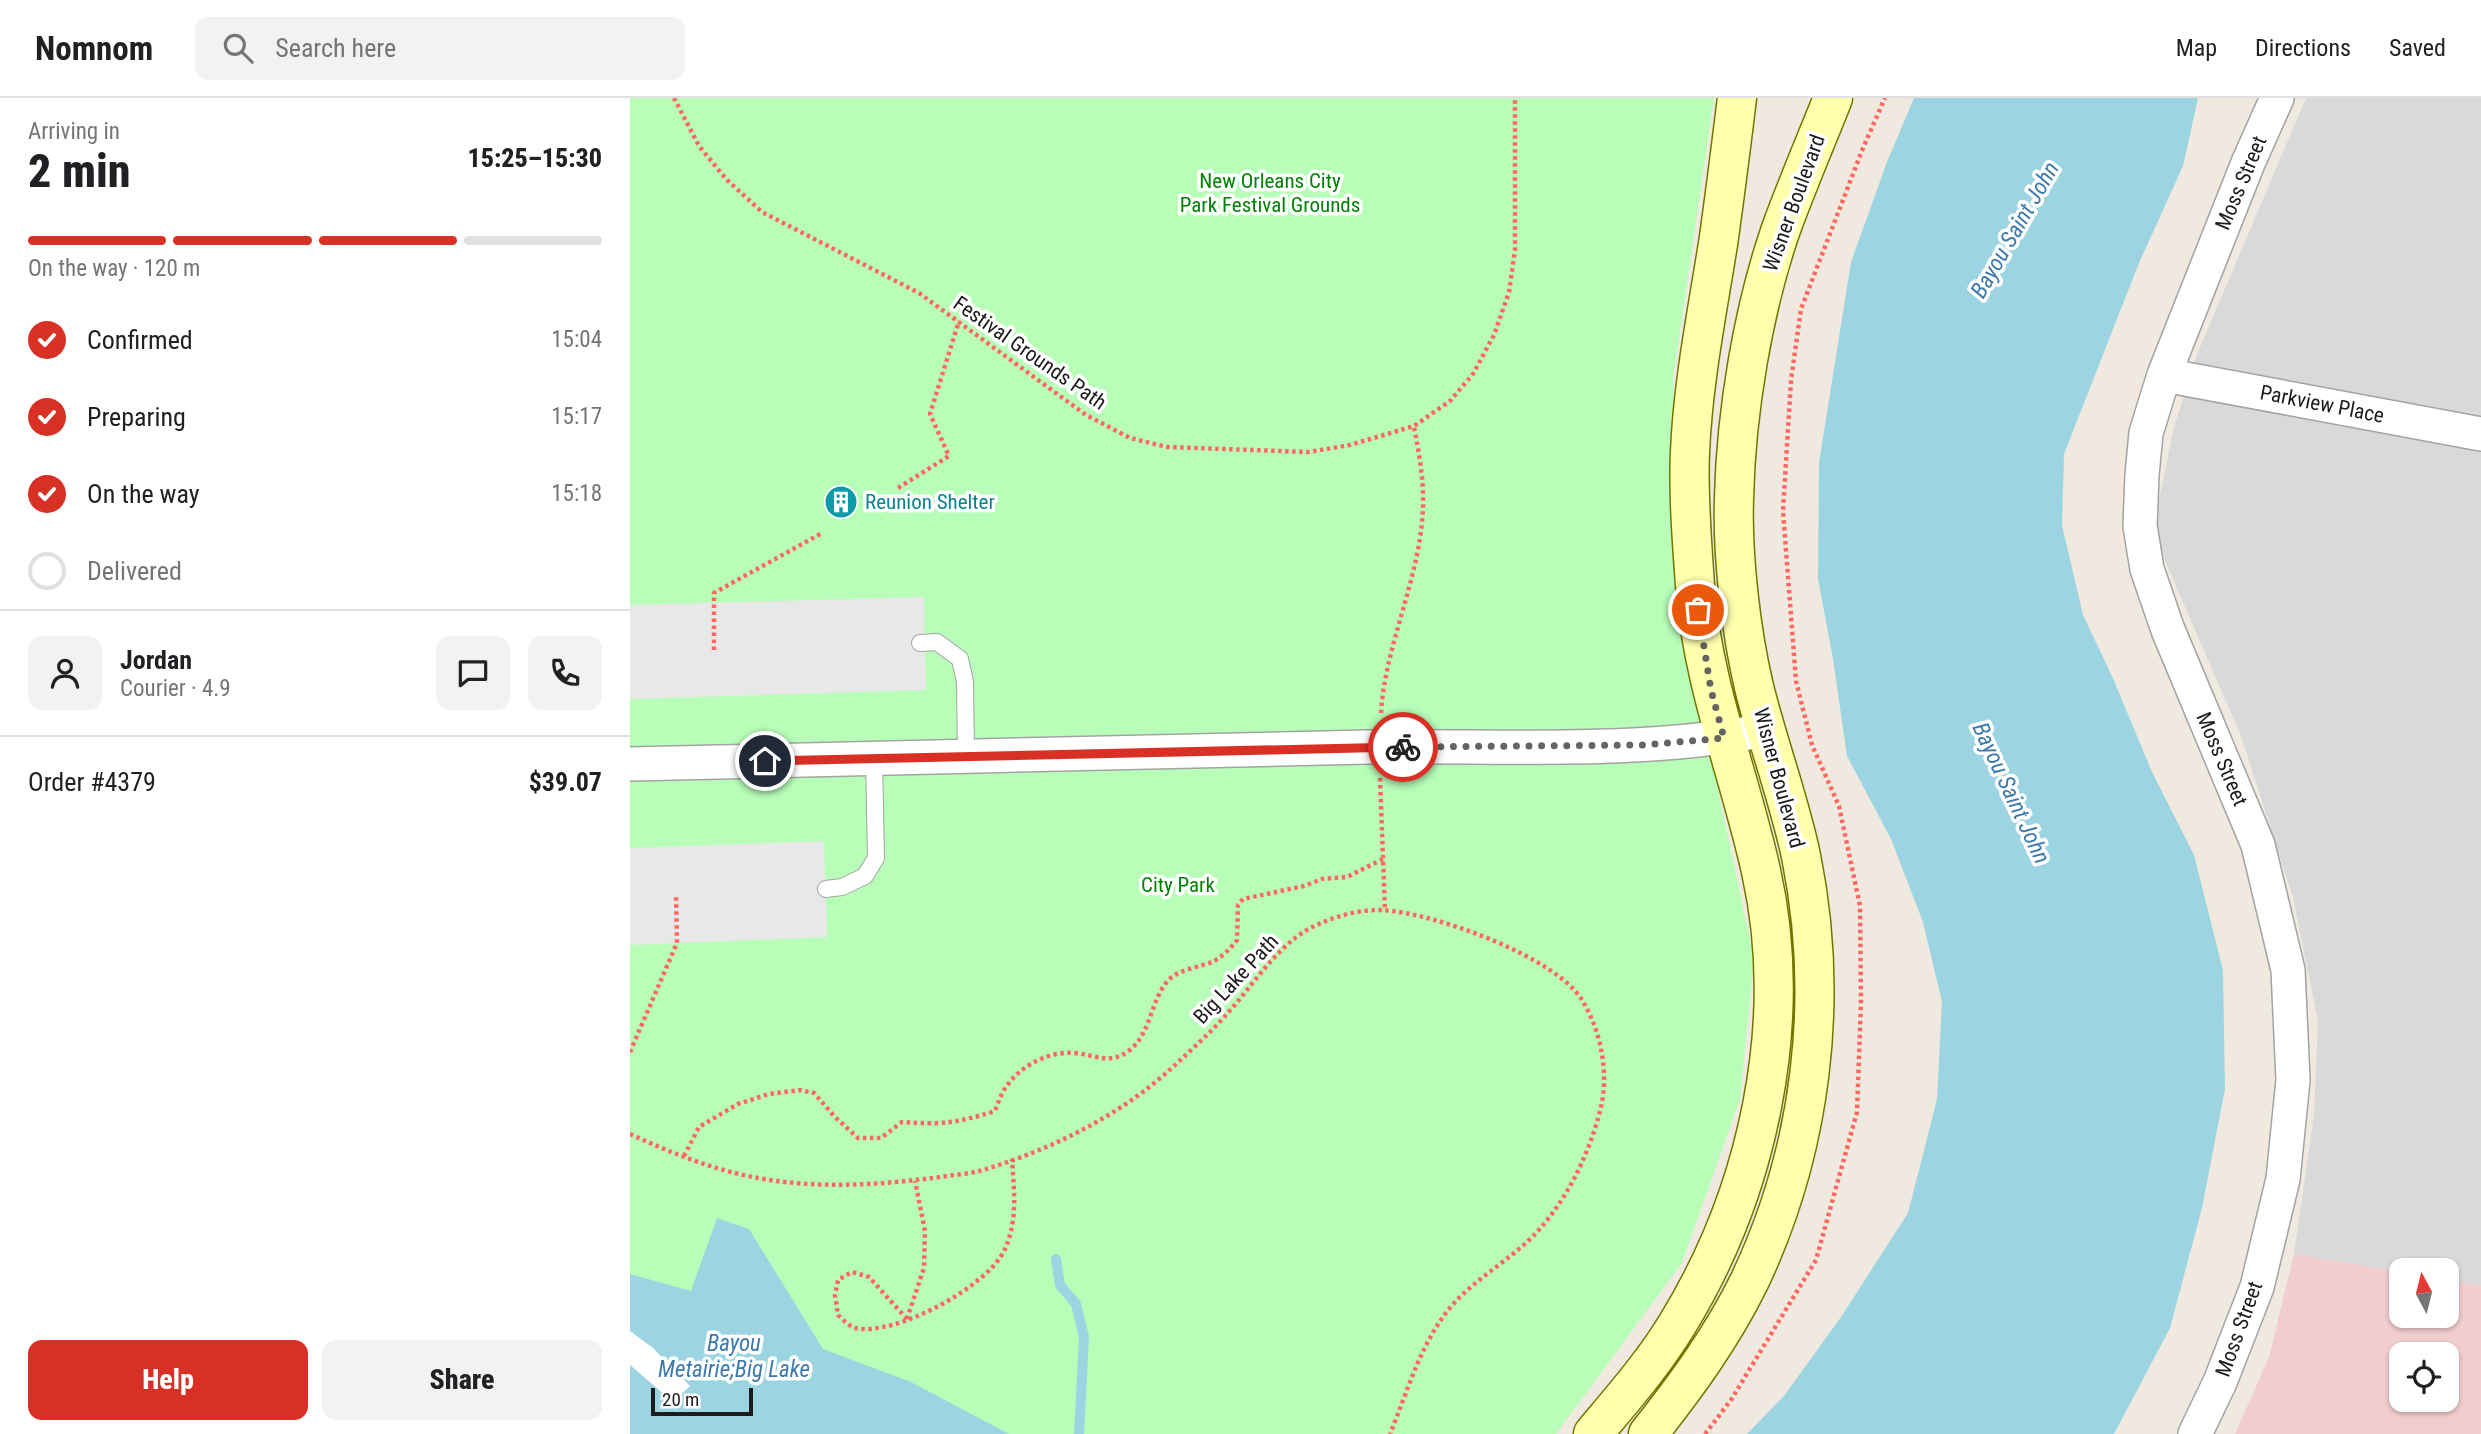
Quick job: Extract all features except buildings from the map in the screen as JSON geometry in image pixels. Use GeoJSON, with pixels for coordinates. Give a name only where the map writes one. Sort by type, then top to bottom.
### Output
{"type":"FeatureCollection","features":[{"type":"Feature","properties":{"kind":"street","name":"Wisner Boulevard"},"geometry":{"type":"LineString","coordinates":[[1593,1434],[1637,1383],[1679,1322],[1715,1252],[1738,1195],[1757,1126],[1767,1072],[1774,999],[1766,901],[1750,824],[1711,690],[1695,587],[1690,455],[1700,341],[1717,247],[1737,98]]}},
{"type":"Feature","properties":{"kind":"street","name":"Wisner Boulevard"},"geometry":{"type":"LineString","coordinates":[[1648,1434],[1714,1345],[1748,1284],[1773,1227],[1792,1165],[1806,1103],[1814,1042],[1815,980],[1811,917],[1801,857],[1786,795],[1754,686],[1743,623],[1734,500],[1737,447],[1759,302],[1781,229],[1833,98]]}},
{"type":"Feature","properties":{"kind":"street","name":"Moss Street"},"geometry":{"type":"LineString","coordinates":[[2195,1434],[2220,1382],[2257,1287],[2283,1179],[2293,1080],[2288,970],[2258,845],[2168,630],[2147,569],[2140,526],[2141,475],[2146,433],[2164,375],[2248,163],[2277,98]]}},
{"type":"Feature","properties":{"kind":"street","name":"Parkview Place"},"geometry":{"type":"LineString","coordinates":[[2164,375],[2481,434]]}},
{"type":"Feature","properties":{"kind":"street"},"geometry":{"type":"LineString","coordinates":[[630,764],[1378,747],[1644,745],[1724,738],[1766,730]]}},
{"type":"Feature","properties":{"kind":"lane"},"geometry":{"type":"LineString","coordinates":[[920,643],[937,642],[960,659],[965,682],[966,756]]}},
{"type":"Feature","properties":{"kind":"lane"},"geometry":{"type":"LineString","coordinates":[[825,889],[842,887],[865,876],[876,858],[873,758]]}},
{"type":"Feature","properties":{"kind":"path","name":"Festival Grounds Path"},"geometry":{"type":"LineString","coordinates":[[674,98],[699,146],[726,179],[762,212],[919,293],[1086,415],[1130,438],[1167,447],[1309,452],[1350,445],[1414,426],[1450,401],[1473,374],[1494,335],[1509,292],[1515,250],[1515,98]]}},
{"type":"Feature","properties":{"kind":"path"},"geometry":{"type":"LineString","coordinates":[[898,488],[948,456],[929,414],[959,321]]}},
{"type":"Feature","properties":{"kind":"path"},"geometry":{"type":"LineString","coordinates":[[1385,910],[1378,747],[1382,691],[1414,566],[1423,509],[1422,474],[1414,426]]}},
{"type":"Feature","properties":{"kind":"path"},"geometry":{"type":"LineString","coordinates":[[714,650],[714,593],[822,533]]}},
{"type":"Feature","properties":{"kind":"path"},"geometry":{"type":"LineString","coordinates":[[684,1156],[699,1127],[738,1104],[779,1093],[800,1090],[814,1093],[858,1138],[881,1139],[902,1122],[939,1125],[968,1120],[995,1111],[1006,1087],[1032,1063],[1053,1054],[1073,1053],[1101,1060],[1116,1057],[1132,1049],[1143,1032],[1166,982],[1178,974],[1216,960],[1237,940],[1238,905],[1243,899],[1304,886],[1322,879],[1347,877],[1383,859]]}},
{"type":"Feature","properties":{"kind":"path"},"geometry":{"type":"LineString","coordinates":[[630,1052],[677,943],[676,894]]}},
{"type":"Feature","properties":{"kind":"path","name":"Big Lake Path"},"geometry":{"type":"LineString","coordinates":[[630,1134],[709,1166],[758,1178],[807,1184],[854,1185],[915,1181],[976,1172],[1068,1138],[1117,1110],[1168,1071],[1224,1018],[1290,942],[1318,923],[1350,914],[1385,910],[1434,920],[1516,950],[1555,972],[1581,998],[1596,1032],[1605,1065],[1602,1104],[1573,1183],[1536,1234],[1455,1301],[1426,1341],[1390,1434]]}},
{"type":"Feature","properties":{"kind":"path"},"geometry":{"type":"LineString","coordinates":[[907,1320],[869,1278],[852,1272],[838,1280],[835,1295],[838,1315],[852,1327],[872,1329],[907,1320],[934,1308],[978,1282],[1004,1251],[1015,1212],[1012,1159]]}},
{"type":"Feature","properties":{"kind":"path"},"geometry":{"type":"LineString","coordinates":[[907,1320],[924,1268],[925,1231],[915,1181]]}},
{"type":"Feature","properties":{"kind":"shaded area"},"geometry":{"type":"Polygon","coordinates":[[[2306,98],[2481,98],[2481,1286],[2459,1282],[2459,1258],[2389,1258],[2389,1270],[2294,1254],[2314,1116],[2318,1021],[2293,897],[2241,736],[2166,563],[2154,524],[2174,427],[2198,352],[2306,98]]]}},
{"type":"Feature","properties":{"kind":"shaded area"},"geometry":{"type":"Polygon","coordinates":[[[924,597],[926,690],[630,699],[630,605],[924,597]]]}},
{"type":"Feature","properties":{"kind":"shaded area"},"geometry":{"type":"Polygon","coordinates":[[[824,841],[827,937],[630,945],[630,848],[824,841]]]}},
{"type":"Feature","properties":{"kind":"shaded area"},"geometry":{"type":"Polygon","coordinates":[[[2294,1254],[2389,1270],[2389,1328],[2459,1328],[2459,1282],[2481,1286],[2481,1434],[2235,1434],[2269,1357],[2294,1254]]]}},
{"type":"Feature","properties":{"kind":"green space","name":"City Park"},"geometry":{"type":"Polygon","coordinates":[[[630,98],[1714,98],[1673,379],[1677,597],[1754,959],[1740,1099],[1682,1263],[1556,1434],[630,1434],[630,98]]]}},
{"type":"Feature","properties":{"kind":"water","name":"Bayou Saint John"},"geometry":{"type":"Polygon","coordinates":[[[1914,98],[2198,98],[2183,166],[2139,263],[2064,454],[2062,525],[2083,615],[2152,772],[2194,855],[2223,970],[2225,1089],[2202,1208],[2170,1328],[2114,1434],[1747,1434],[1784,1396],[1841,1317],[1908,1213],[1937,1099],[1942,1002],[1923,922],[1891,839],[1847,756],[1818,579],[1819,463],[1851,262],[1887,162],[1914,98]]]}},
{"type":"Feature","properties":{"kind":"water","name":"Bayou Metairie;Big Lake"},"geometry":{"type":"Polygon","coordinates":[[[717,1218],[749,1229],[823,1349],[911,1382],[1009,1434],[630,1434],[630,1274],[691,1291],[717,1218]]]}},
{"type":"Feature","properties":{"kind":"pier"},"geometry":{"type":"Polygon","coordinates":[[[630,1331],[653,1348],[690,1386],[673,1402],[630,1365],[630,1331]]]}},
{"type":"Feature","properties":{"kind":"waterway"},"geometry":{"type":"LineString","coordinates":[[1056,1259],[1060,1285],[1076,1304],[1084,1337],[1079,1434]]}},
{"type":"Feature","properties":{"kind":"way so far"},"geometry":{"type":"LineString","coordinates":[[1403,747],[1644,745],[1724,738],[1711,690],[1698,610]]}},
{"type":"Feature","properties":{"kind":"place","name":"Reunion Shelter"},"geometry":{"type":"Point","coordinates":[841,502]}},
{"type":"Feature","properties":{"kind":"route"},"geometry":{"type":"LineString","coordinates":[[765,761],[1403,747]]}},
{"type":"Feature","properties":{"kind":"park label","name":"New Orleans City Park Festival Grounds"},"geometry":{"type":"Point","coordinates":[1270,193]}}]}
